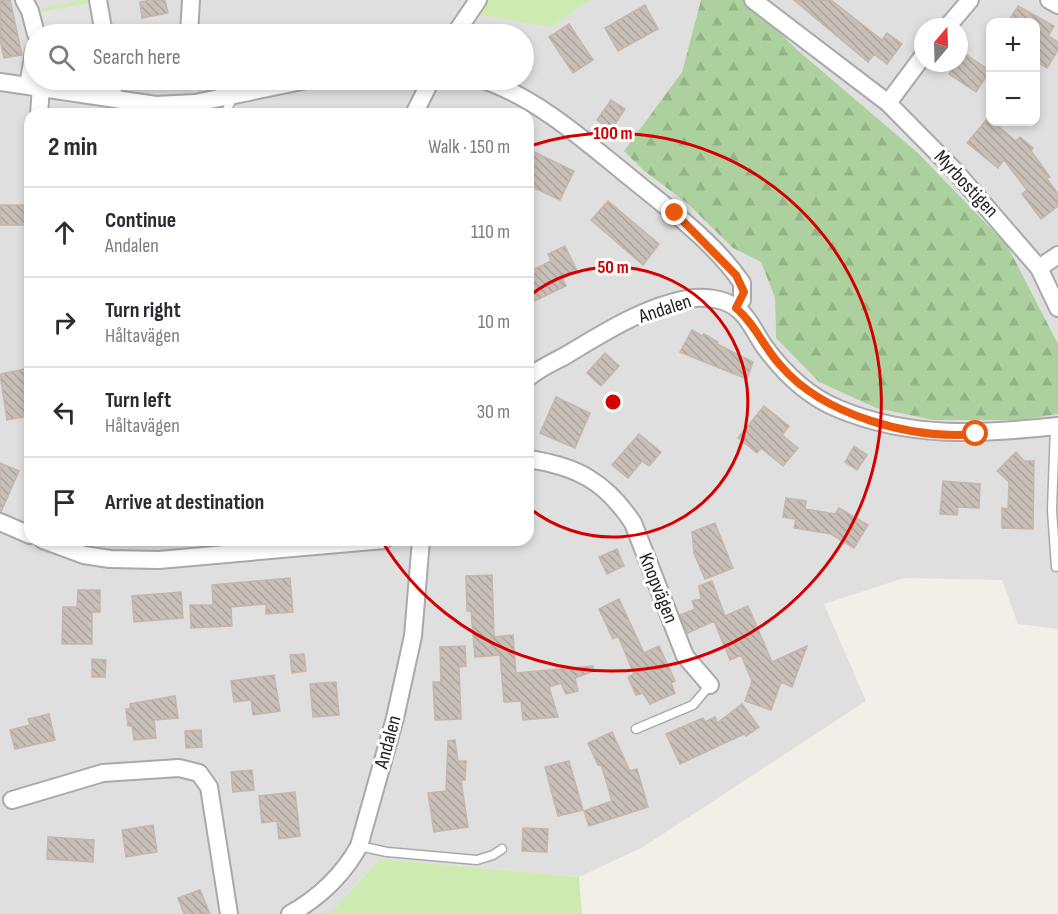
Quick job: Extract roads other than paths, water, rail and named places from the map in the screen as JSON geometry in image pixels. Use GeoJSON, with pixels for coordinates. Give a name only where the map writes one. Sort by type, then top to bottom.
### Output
{"type":"FeatureCollection","features":[{"type":"Feature","properties":{"kind":"street"},"geometry":{"type":"LineString","coordinates":[[24,0],[33,24]]}},
{"type":"Feature","properties":{"kind":"street"},"geometry":{"type":"LineString","coordinates":[[98,0],[102,24]]}},
{"type":"Feature","properties":{"kind":"street"},"geometry":{"type":"LineString","coordinates":[[190,24],[191,0]]}},
{"type":"Feature","properties":{"kind":"street"},"geometry":{"type":"LineString","coordinates":[[462,24],[478,0]]}},
{"type":"Feature","properties":{"kind":"street","name":"Myrbostigen"},"geometry":{"type":"LineString","coordinates":[[753,0],[888,103],[1011,232],[1038,268],[1058,308]]}},
{"type":"Feature","properties":{"kind":"street"},"geometry":{"type":"LineString","coordinates":[[955,18],[970,0]]}},
{"type":"Feature","properties":{"kind":"street"},"geometry":{"type":"LineString","coordinates":[[1049,0],[1058,5]]}},
{"type":"Feature","properties":{"kind":"street"},"geometry":{"type":"LineString","coordinates":[[888,103],[914,68]]}},
{"type":"Feature","properties":{"kind":"street"},"geometry":{"type":"LineString","coordinates":[[0,82],[24,86]]}},
{"type":"Feature","properties":{"kind":"street"},"geometry":{"type":"LineString","coordinates":[[35,90],[38,108]]}},
{"type":"Feature","properties":{"kind":"street"},"geometry":{"type":"LineString","coordinates":[[55,90],[156,105],[195,103],[255,90]]}},
{"type":"Feature","properties":{"kind":"street"},"geometry":{"type":"LineString","coordinates":[[112,98],[113,90]]}},
{"type":"Feature","properties":{"kind":"street"},"geometry":{"type":"LineString","coordinates":[[229,90],[234,94]]}},
{"type":"Feature","properties":{"kind":"street"},"geometry":{"type":"LineString","coordinates":[[417,108],[426,90]]}},
{"type":"Feature","properties":{"kind":"street"},"geometry":{"type":"LineString","coordinates":[[509,90],[548,113],[680,217],[742,283],[742,300],[736,308],[748,318],[763,345],[782,368],[812,395],[840,410],[924,432],[968,434],[1057,426]]}},
{"type":"Feature","properties":{"kind":"street"},"geometry":{"type":"LineString","coordinates":[[1038,268],[1058,255]]}},
{"type":"Feature","properties":{"kind":"street","name":"Andalen"},"geometry":{"type":"LineString","coordinates":[[534,374],[574,350],[655,309],[685,300],[706,298],[736,308]]}},
{"type":"Feature","properties":{"kind":"street","name":"Knopvägen"},"geometry":{"type":"LineString","coordinates":[[534,460],[573,469],[598,483],[621,506],[633,523],[685,656],[710,685]]}},
{"type":"Feature","properties":{"kind":"street"},"geometry":{"type":"LineString","coordinates":[[0,522],[24,529]]}},
{"type":"Feature","properties":{"kind":"street"},"geometry":{"type":"LineString","coordinates":[[59,546],[84,555],[110,560],[159,560],[281,546]]}},
{"type":"Feature","properties":{"kind":"street","name":"Andalen"},"geometry":{"type":"LineString","coordinates":[[290,914],[324,891],[350,861],[359,846],[395,718],[413,636],[420,546]]}},
{"type":"Feature","properties":{"kind":"street"},"geometry":{"type":"LineString","coordinates":[[12,800],[103,773],[179,768],[199,773],[209,787],[230,914]]}},
{"type":"Feature","properties":{"kind":"lane"},"geometry":{"type":"LineString","coordinates":[[228,108],[234,94]]}},
{"type":"Feature","properties":{"kind":"lane"},"geometry":{"type":"LineString","coordinates":[[1056,567],[1052,510],[1057,426]]}},
{"type":"Feature","properties":{"kind":"lane","name":"Knopvägen"},"geometry":{"type":"LineString","coordinates":[[636,729],[693,705],[710,685]]}},
{"type":"Feature","properties":{"kind":"lane"},"geometry":{"type":"LineString","coordinates":[[359,846],[387,852],[477,860],[493,855],[502,849]]}}]}
